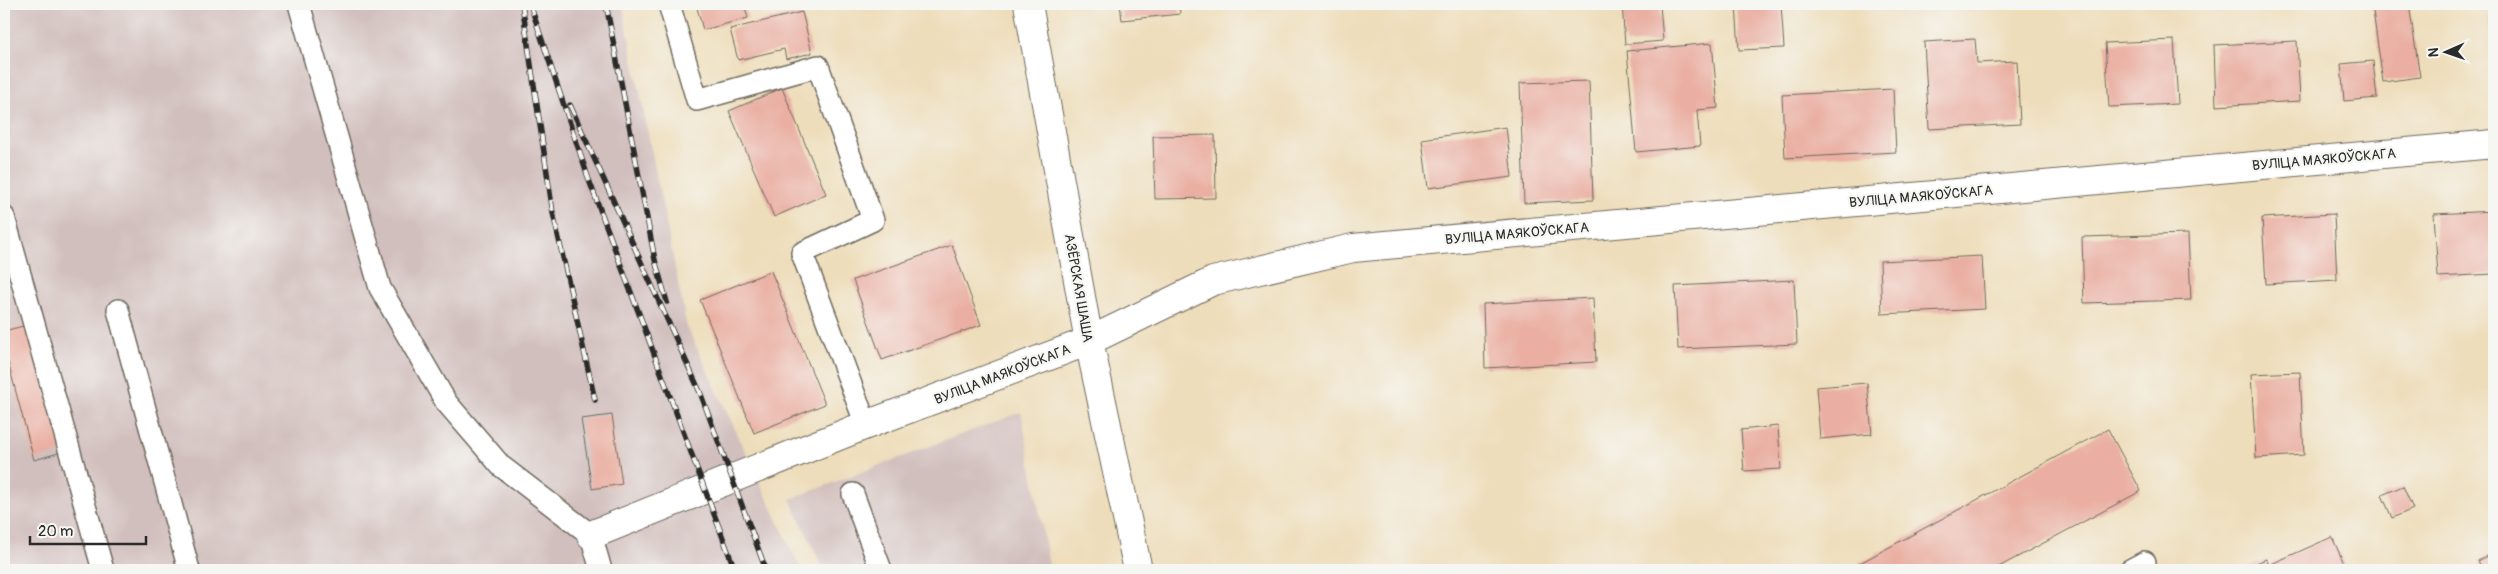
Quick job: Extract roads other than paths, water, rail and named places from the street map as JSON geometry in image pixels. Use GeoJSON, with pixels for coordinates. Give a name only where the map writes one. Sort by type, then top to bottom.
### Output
{"type":"FeatureCollection","features":[{"type":"Feature","properties":{"kind":"street","name":"АЗЁРСКАЯ ШАША"},"geometry":{"type":"LineString","coordinates":[[1028,4],[1089,341],[1138,570]]}},
{"type":"Feature","properties":{"kind":"street","name":"ВУЛІЦА МАЯКОЎСКАГА"},"geometry":{"type":"LineString","coordinates":[[591,535],[866,425],[1089,341],[1213,281],[1353,248],[2494,144]]}},
{"type":"Feature","properties":{"kind":"lane"},"geometry":{"type":"LineString","coordinates":[[299,4],[380,288],[446,402],[501,466],[591,535],[601,570]]}},
{"type":"Feature","properties":{"kind":"lane"},"geometry":{"type":"LineString","coordinates":[[669,4],[697,100],[818,66],[873,220],[802,252],[866,425]]}},
{"type":"Feature","properties":{"kind":"lane"},"geometry":{"type":"LineString","coordinates":[[4,217],[104,570]]}},
{"type":"Feature","properties":{"kind":"lane"},"geometry":{"type":"LineString","coordinates":[[118,310],[189,570]]}},
{"type":"Feature","properties":{"kind":"lane"},"geometry":{"type":"LineString","coordinates":[[853,494],[881,570]]}},
{"type":"Feature","properties":{"kind":"railway"},"geometry":{"type":"LineString","coordinates":[[522,4],[553,213],[595,400]]}},
{"type":"Feature","properties":{"kind":"railway"},"geometry":{"type":"LineString","coordinates":[[530,4],[589,180],[735,570]]}},
{"type":"Feature","properties":{"kind":"railway"},"geometry":{"type":"LineString","coordinates":[[606,4],[655,260],[667,302]]}},
{"type":"Feature","properties":{"kind":"railway"},"geometry":{"type":"LineString","coordinates":[[570,105],[700,392],[766,570]]}}]}
